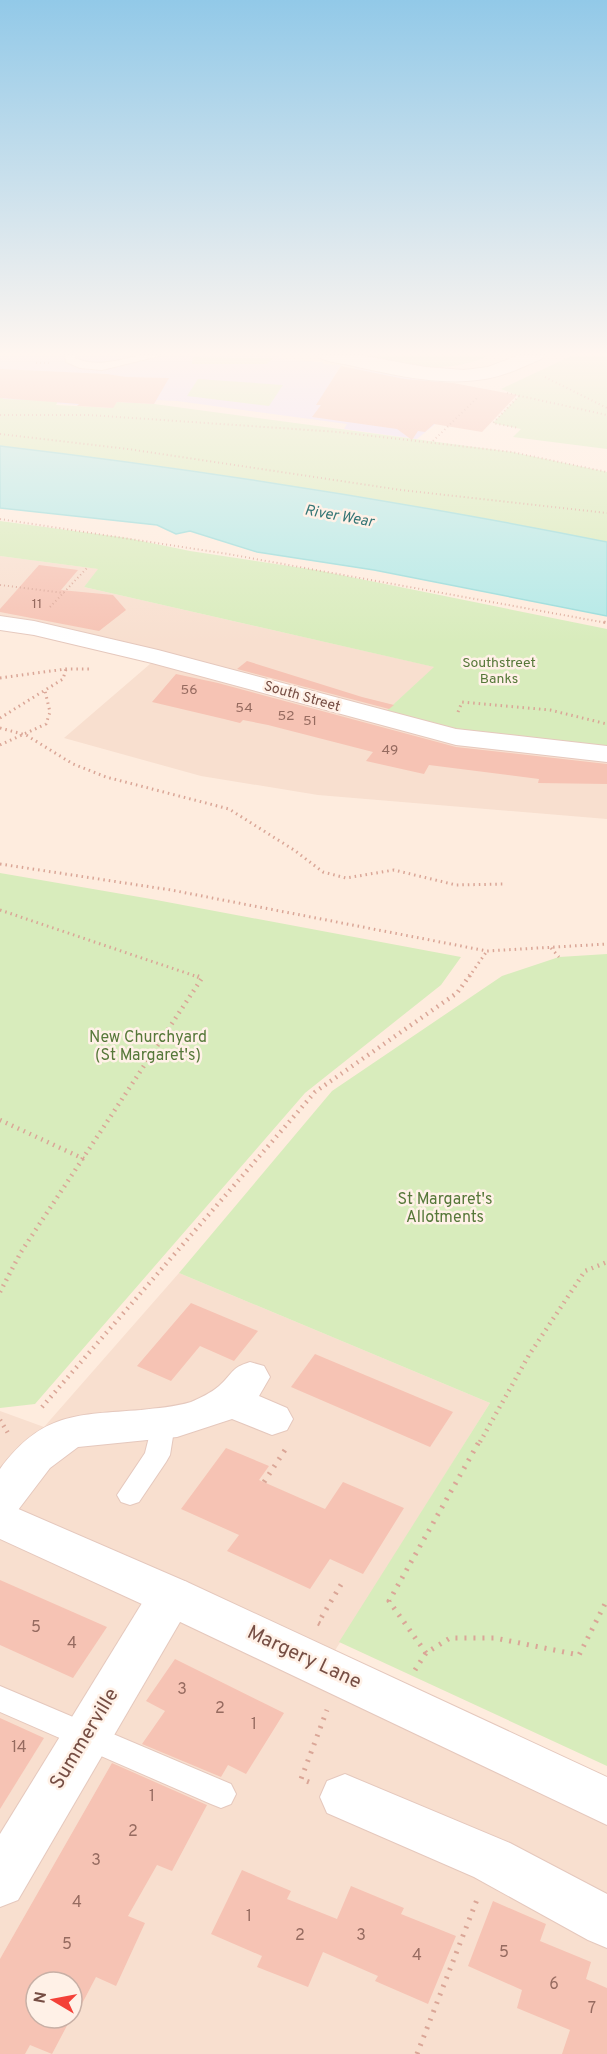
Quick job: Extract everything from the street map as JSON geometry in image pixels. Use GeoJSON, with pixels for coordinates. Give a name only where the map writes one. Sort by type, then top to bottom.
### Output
{"type":"FeatureCollection","features":[{"type":"Feature","properties":{"kind":"street","name":"South Street"},"geometry":{"type":"LineString","coordinates":[[0,623],[34,628],[168,660],[456,737],[607,754]]}},
{"type":"Feature","properties":{"kind":"street"},"geometry":{"type":"LineString","coordinates":[[0,1502],[26,1465],[42,1449],[64,1436],[93,1428],[163,1425],[200,1416],[240,1389],[272,1419]]}},
{"type":"Feature","properties":{"kind":"street","name":"Margery Lane"},"geometry":{"type":"LineString","coordinates":[[0,1519],[171,1596],[607,1802]]}},
{"type":"Feature","properties":{"kind":"street","name":"Summerville"},"geometry":{"type":"LineString","coordinates":[[0,1882],[171,1596]]}},
{"type":"Feature","properties":{"kind":"street"},"geometry":{"type":"LineString","coordinates":[[345,1797],[492,1860],[607,1922]]}},
{"type":"Feature","properties":{"kind":"lane"},"geometry":{"type":"LineString","coordinates":[[129,1495],[156,1455],[163,1425]]}},
{"type":"Feature","properties":{"kind":"lane"},"geometry":{"type":"LineString","coordinates":[[0,1699],[221,1794]]}},
{"type":"Feature","properties":{"kind":"path"},"geometry":{"type":"LineString","coordinates":[[140,451],[401,490],[607,513]]}},
{"type":"Feature","properties":{"kind":"path"},"geometry":{"type":"LineString","coordinates":[[504,451],[607,472]]}},
{"type":"Feature","properties":{"kind":"path"},"geometry":{"type":"LineString","coordinates":[[0,519],[160,542],[607,623]]}},
{"type":"Feature","properties":{"kind":"path"},"geometry":{"type":"LineString","coordinates":[[0,585],[63,594],[87,568]]}},
{"type":"Feature","properties":{"kind":"path"},"geometry":{"type":"LineString","coordinates":[[0,678],[66,669],[99,668]]}},
{"type":"Feature","properties":{"kind":"path"},"geometry":{"type":"LineString","coordinates":[[0,718],[63,679],[66,669]]}},
{"type":"Feature","properties":{"kind":"path"},"geometry":{"type":"LineString","coordinates":[[0,745],[46,724],[50,712],[45,691]]}},
{"type":"Feature","properties":{"kind":"path"},"geometry":{"type":"LineString","coordinates":[[456,715],[462,702],[550,710],[607,724]]}},
{"type":"Feature","properties":{"kind":"path"},"geometry":{"type":"LineString","coordinates":[[0,728],[26,735],[73,764],[106,777],[230,809],[294,850],[323,872],[346,878],[394,870],[456,885],[505,884]]}},
{"type":"Feature","properties":{"kind":"path"},"geometry":{"type":"LineString","coordinates":[[0,864],[171,890],[487,951],[607,944]]}},
{"type":"Feature","properties":{"kind":"path"},"geometry":{"type":"LineString","coordinates":[[0,910],[202,978],[21,1252],[0,1292]]}},
{"type":"Feature","properties":{"kind":"path"},"geometry":{"type":"LineString","coordinates":[[550,948],[559,957]]}},
{"type":"Feature","properties":{"kind":"path"},"geometry":{"type":"LineString","coordinates":[[42,1449],[38,1413],[315,1092],[457,993],[487,951]]}},
{"type":"Feature","properties":{"kind":"path"},"geometry":{"type":"LineString","coordinates":[[0,1120],[84,1159]]}},
{"type":"Feature","properties":{"kind":"path"},"geometry":{"type":"LineString","coordinates":[[426,1653],[389,1601],[529,1355],[585,1271],[607,1262]]}},
{"type":"Feature","properties":{"kind":"path"},"geometry":{"type":"LineString","coordinates":[[342,1583],[318,1623],[335,1630],[328,1670],[301,1779],[345,1797]]}},
{"type":"Feature","properties":{"kind":"path"},"geometry":{"type":"LineString","coordinates":[[395,1701],[426,1653],[450,1638],[495,1638],[579,1655],[607,1600]]}},
{"type":"Feature","properties":{"kind":"path"},"geometry":{"type":"LineString","coordinates":[[417,2054],[492,1860]]}},
{"type":"Feature","properties":{"kind":"shaded area"},"geometry":{"type":"Polygon","coordinates":[[[0,556],[99,569],[84,587],[435,667],[384,713],[374,716],[607,754],[607,819],[318,795],[201,776],[64,738],[157,658],[0,623],[0,556]]]}},
{"type":"Feature","properties":{"kind":"shaded area"},"geometry":{"type":"Polygon","coordinates":[[[179,1273],[490,1403],[324,1668],[607,1802],[607,2054],[0,2054],[0,1411],[44,1427],[179,1273]]]}},
{"type":"Feature","properties":{"kind":"green space"},"geometry":{"type":"Polygon","coordinates":[[[37,451],[512,452],[607,472],[607,542],[304,488],[37,451]]]}},
{"type":"Feature","properties":{"kind":"green space","name":"Southstreet Banks"},"geometry":{"type":"Polygon","coordinates":[[[0,521],[127,538],[190,551],[316,570],[607,629],[607,748],[459,730],[384,713],[434,667],[84,587],[98,569],[0,556],[0,521]]]}},
{"type":"Feature","properties":{"kind":"green space","name":"New Churchyard (St Margaret's)"},"geometry":{"type":"Polygon","coordinates":[[[0,873],[461,957],[441,985],[305,1093],[35,1404],[0,1408],[0,873]]]}},
{"type":"Feature","properties":{"kind":"green space","name":"St Margaret's Allotments"},"geometry":{"type":"Polygon","coordinates":[[[607,954],[607,1766],[339,1642],[490,1403],[179,1273],[332,1091],[502,976],[559,957],[607,954]]]}},
{"type":"Feature","properties":{"kind":"water","name":"River Wear"},"geometry":{"type":"Polygon","coordinates":[[[0,451],[37,451],[304,488],[456,514],[607,542],[607,616],[374,570],[257,552],[190,531],[176,534],[157,525],[0,508],[0,451]]]}},
{"type":"Feature","properties":{"kind":"building"},"geometry":{"type":"Polygon","coordinates":[[[39,565],[78,570],[61,590],[113,595],[126,610],[99,631],[0,612],[0,609],[39,565]]]}},
{"type":"Feature","properties":{"kind":"building"},"geometry":{"type":"Polygon","coordinates":[[[247,661],[394,705],[389,709],[237,669],[247,661]]]}},
{"type":"Feature","properties":{"kind":"building"},"geometry":{"type":"Polygon","coordinates":[[[176,674],[218,683],[456,747],[607,764],[607,784],[538,783],[539,779],[429,765],[424,774],[366,761],[373,752],[268,725],[243,720],[240,723],[152,702],[176,674]]]}},
{"type":"Feature","properties":{"kind":"building"},"geometry":{"type":"Polygon","coordinates":[[[191,1303],[258,1331],[234,1361],[200,1346],[171,1381],[137,1366],[191,1303]]]}},
{"type":"Feature","properties":{"kind":"building"},"geometry":{"type":"Polygon","coordinates":[[[315,1354],[453,1412],[430,1447],[291,1387],[315,1354]]]}},
{"type":"Feature","properties":{"kind":"building"},"geometry":{"type":"Polygon","coordinates":[[[226,1448],[269,1466],[259,1480],[325,1509],[343,1482],[404,1508],[363,1574],[330,1559],[310,1589],[227,1551],[239,1535],[181,1509],[226,1448]]]}},
{"type":"Feature","properties":{"kind":"building"},"geometry":{"type":"Polygon","coordinates":[[[0,1580],[107,1627],[73,1678],[0,1645],[0,1580]]]}},
{"type":"Feature","properties":{"kind":"building"},"geometry":{"type":"Polygon","coordinates":[[[175,1659],[284,1713],[246,1774],[228,1765],[221,1777],[142,1744],[165,1711],[146,1701],[175,1659]]]}},
{"type":"Feature","properties":{"kind":"building"},"geometry":{"type":"Polygon","coordinates":[[[0,1718],[44,1738],[0,1809],[0,1718]]]}},
{"type":"Feature","properties":{"kind":"building"},"geometry":{"type":"Polygon","coordinates":[[[112,1763],[207,1805],[172,1871],[157,1865],[128,1916],[145,1923],[116,1986],[96,1977],[84,2000],[84,1970],[24,1970],[24,2030],[65,2030],[52,2054],[30,2045],[25,2054],[0,2054],[0,1959],[112,1763]]]}},
{"type":"Feature","properties":{"kind":"building"},"geometry":{"type":"Polygon","coordinates":[[[242,1870],[291,1891],[287,1899],[337,1919],[351,1886],[404,1908],[401,1914],[456,1936],[428,2004],[375,1981],[378,1976],[323,1952],[308,1987],[257,1967],[262,1956],[211,1934],[242,1870]]]}},
{"type":"Feature","properties":{"kind":"building"},"geometry":{"type":"Polygon","coordinates":[[[493,1901],[546,1924],[540,1941],[591,1962],[586,1979],[607,1988],[607,2054],[562,2054],[570,2030],[517,2008],[522,1990],[468,1966],[493,1901]]]}}]}
